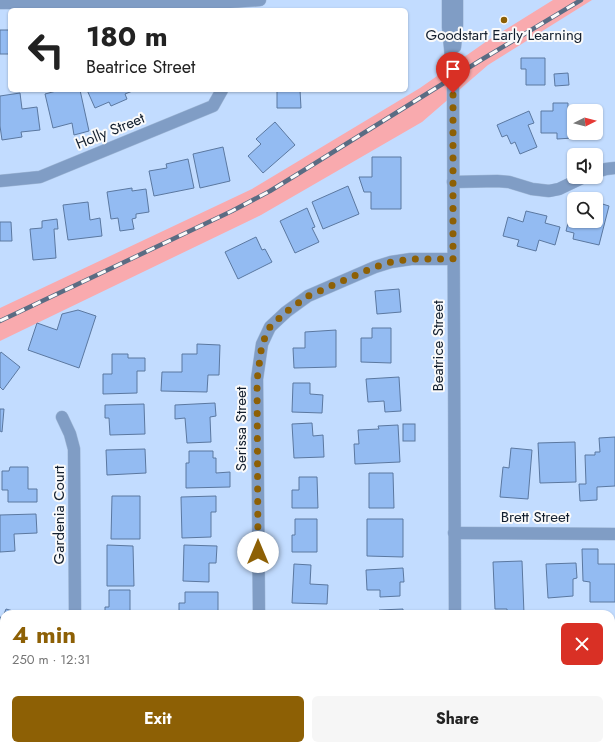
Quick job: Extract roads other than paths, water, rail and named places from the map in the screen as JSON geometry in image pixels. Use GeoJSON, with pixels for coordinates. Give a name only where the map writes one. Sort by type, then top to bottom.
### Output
{"type":"FeatureCollection","features":[{"type":"Feature","properties":{"kind":"street"},"geometry":{"type":"LineString","coordinates":[[0,3],[230,6],[260,0]]}},
{"type":"Feature","properties":{"kind":"street","name":"Beatrice Street"},"geometry":{"type":"LineString","coordinates":[[448,0],[448,27],[453,78]]}},
{"type":"Feature","properties":{"kind":"street","name":"Beatrice Street"},"geometry":{"type":"LineString","coordinates":[[455,610],[453,78],[457,25],[457,0]]}},
{"type":"Feature","properties":{"kind":"street","name":"Holly Street"},"geometry":{"type":"LineString","coordinates":[[0,181],[40,177],[213,106],[221,92]]}},
{"type":"Feature","properties":{"kind":"street"},"geometry":{"type":"LineString","coordinates":[[603,170],[615,168]]}},
{"type":"Feature","properties":{"kind":"street"},"geometry":{"type":"LineString","coordinates":[[453,182],[509,182],[532,189],[549,191],[568,184]]}},
{"type":"Feature","properties":{"kind":"street","name":"Serissa Street"},"geometry":{"type":"LineString","coordinates":[[259,610],[257,380],[262,344],[270,327],[286,312],[308,296],[375,267],[391,262],[411,259],[453,259]]}},
{"type":"Feature","properties":{"kind":"street","name":"Gardenia Court"},"geometry":{"type":"LineString","coordinates":[[62,417],[70,434],[74,449],[75,610]]}},
{"type":"Feature","properties":{"kind":"street","name":"Brett Street"},"geometry":{"type":"LineString","coordinates":[[454,533],[615,534]]}},
{"type":"Feature","properties":{"kind":"railway"},"geometry":{"type":"LineString","coordinates":[[0,321],[232,211],[270,191],[481,60],[581,0]]}},
{"type":"Feature","properties":{"kind":"place","name":"Goodstart Early Learning"},"geometry":{"type":"Point","coordinates":[504,20]}}]}
